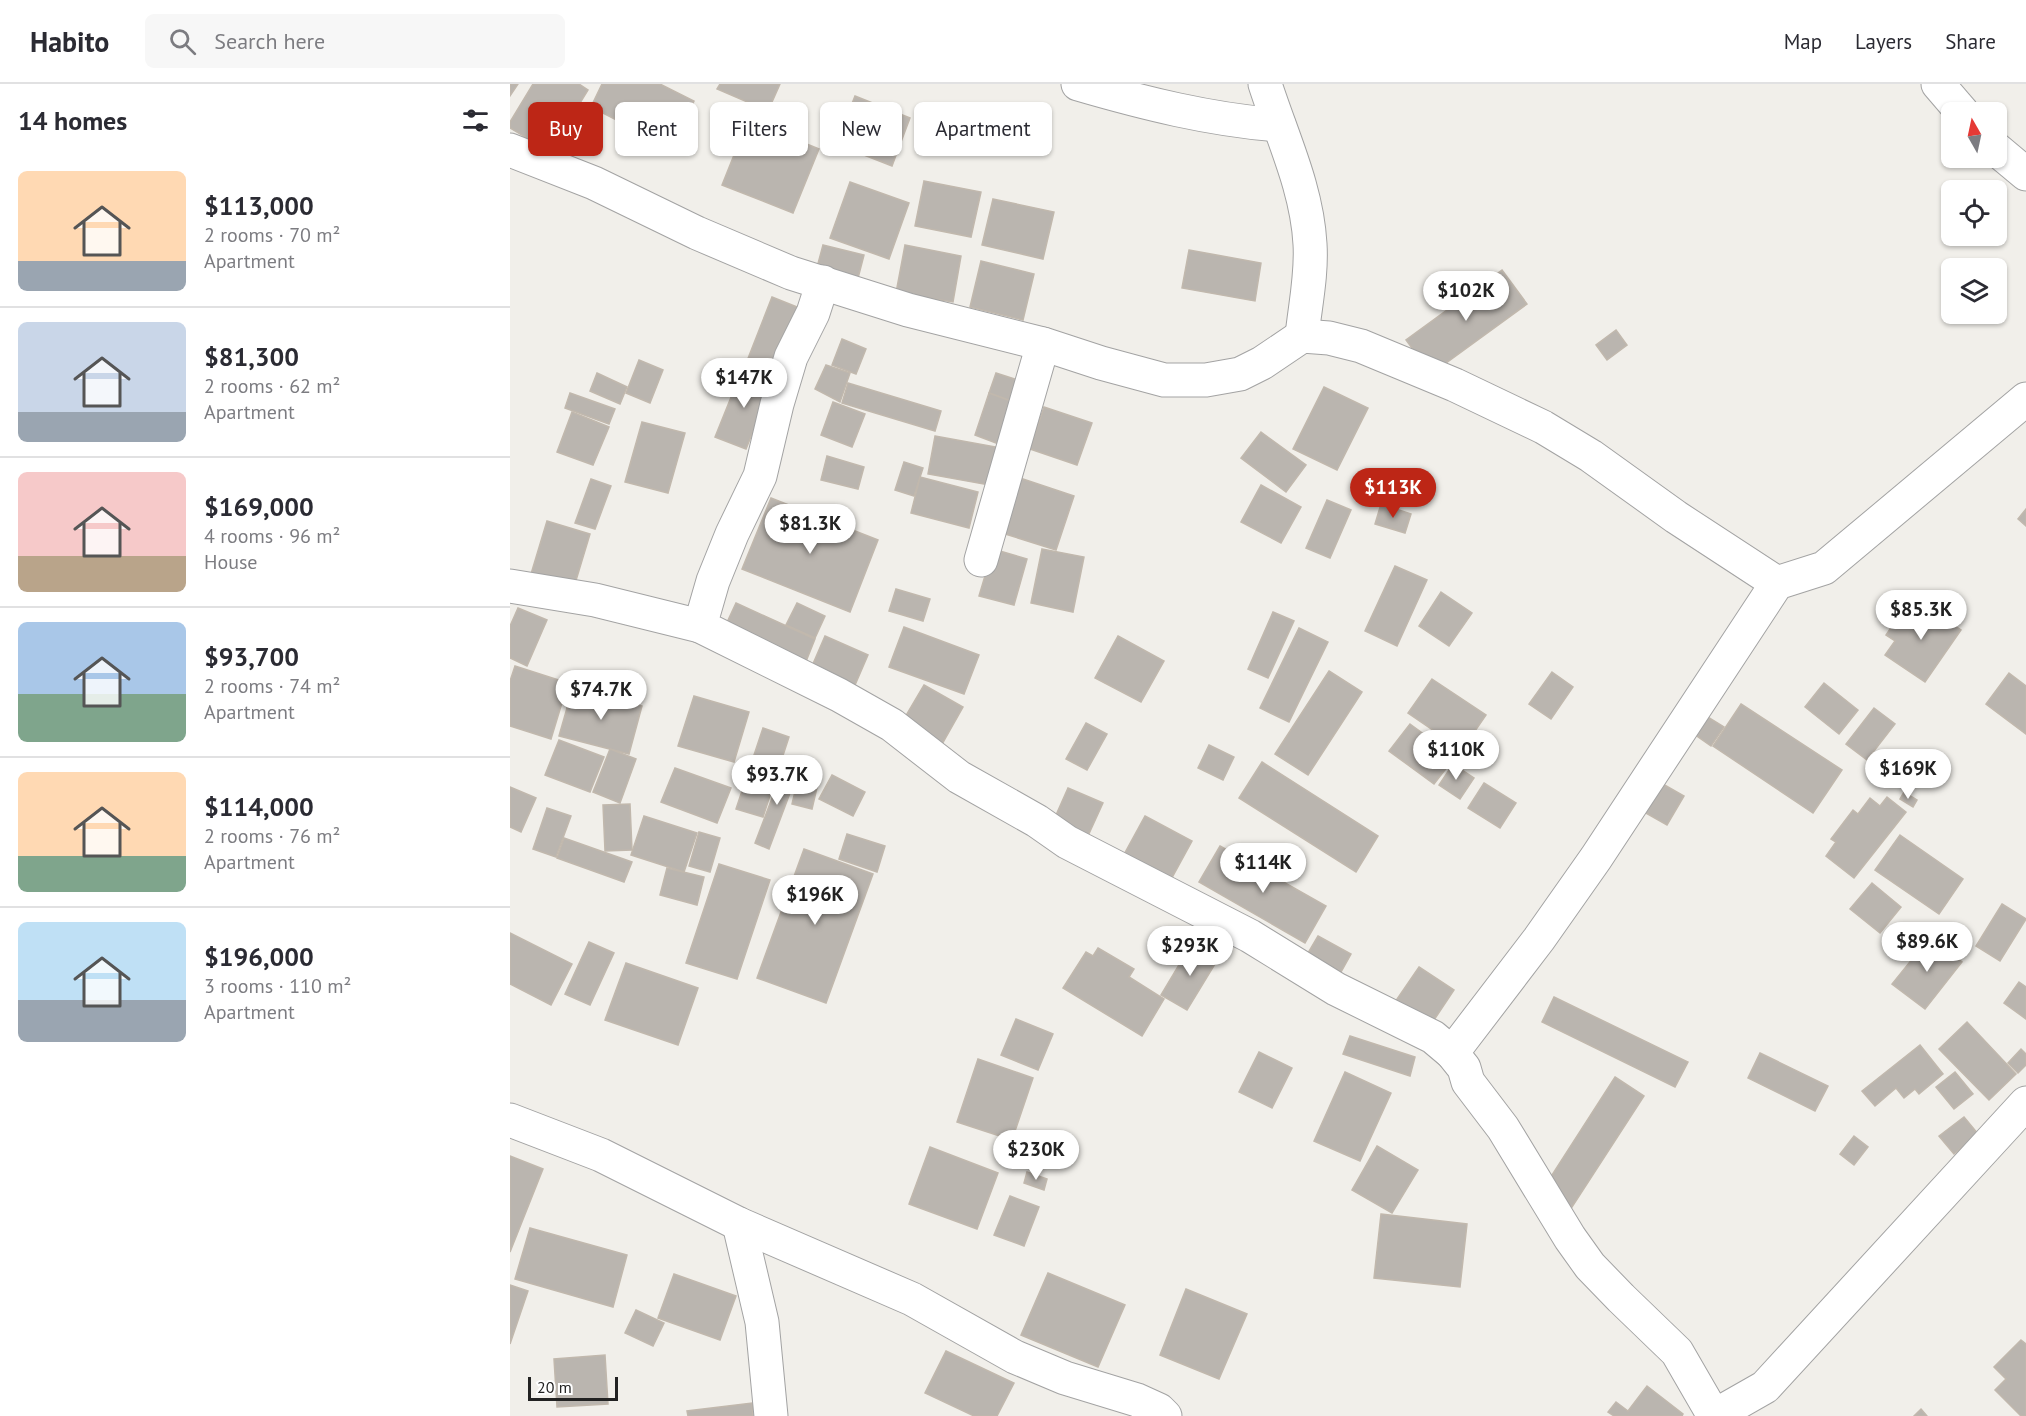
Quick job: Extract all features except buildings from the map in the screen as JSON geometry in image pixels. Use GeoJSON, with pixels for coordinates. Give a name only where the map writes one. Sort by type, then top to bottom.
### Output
{"type":"FeatureCollection","features":[{"type":"Feature","properties":{"kind":"street"},"geometry":{"type":"LineString","coordinates":[[1078,84],[1172,108],[1236,120],[1279,125]]}},
{"type":"Feature","properties":{"kind":"street"},"geometry":{"type":"LineString","coordinates":[[1264,84],[1299,180],[1305,205],[1310,244],[1302,336]]}},
{"type":"Feature","properties":{"kind":"street"},"geometry":{"type":"LineString","coordinates":[[1938,84],[1953,102]]}},
{"type":"Feature","properties":{"kind":"street"},"geometry":{"type":"LineString","coordinates":[[510,150],[594,183],[697,233],[792,273],[908,310],[1043,344],[1164,380],[1206,380],[1240,374],[1262,363],[1302,336],[1329,338],[1361,346],[1455,385],[1543,427],[1591,456],[1677,517],[1777,583]]}},
{"type":"Feature","properties":{"kind":"street"},"geometry":{"type":"LineString","coordinates":[[2007,158],[2026,174]]}},
{"type":"Feature","properties":{"kind":"street"},"geometry":{"type":"LineString","coordinates":[[700,626],[724,553],[760,476],[791,357],[813,313],[823,282]]}},
{"type":"Feature","properties":{"kind":"street"},"geometry":{"type":"LineString","coordinates":[[981,560],[1043,344]]}},
{"type":"Feature","properties":{"kind":"street"},"geometry":{"type":"LineString","coordinates":[[1452,1053],[1539,939],[1596,858],[1777,583],[1824,568],[2026,399]]}},
{"type":"Feature","properties":{"kind":"street"},"geometry":{"type":"LineString","coordinates":[[510,586],[595,600],[700,626],[884,720],[959,777],[1037,821],[1067,842],[1251,936],[1336,989],[1434,1037],[1452,1053],[1464,1068],[1468,1082],[1503,1128],[1570,1238],[1590,1266],[1677,1352],[1714,1416],[1765,1387],[2026,1103]]}},
{"type":"Feature","properties":{"kind":"street"},"geometry":{"type":"LineString","coordinates":[[510,1120],[601,1155],[739,1224],[912,1299],[1015,1357],[1065,1378],[1137,1400],[1166,1416]]}},
{"type":"Feature","properties":{"kind":"street"},"geometry":{"type":"LineString","coordinates":[[739,1224],[762,1322],[771,1416]]}}]}
